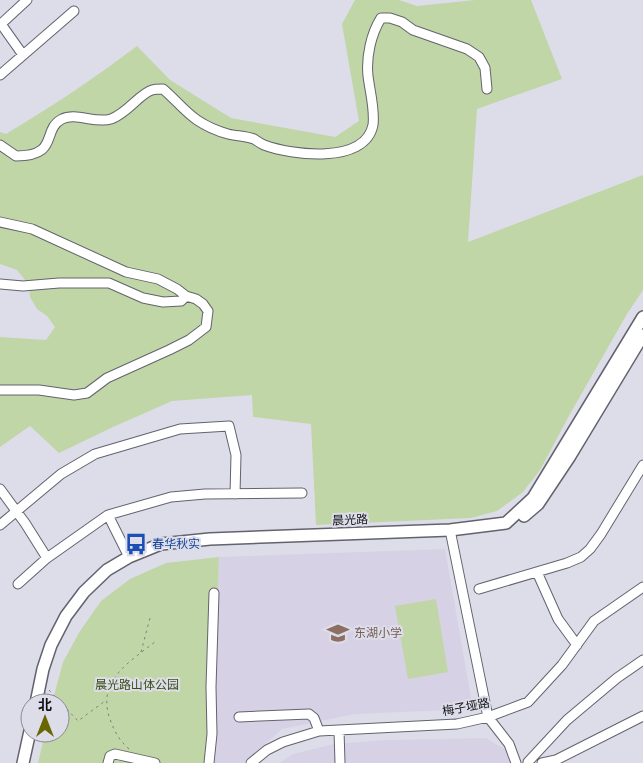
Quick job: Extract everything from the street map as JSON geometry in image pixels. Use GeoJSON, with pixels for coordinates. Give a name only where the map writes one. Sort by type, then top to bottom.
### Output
{"type":"FeatureCollection","features":[{"type":"Feature","properties":{"kind":"main road","name":"晨光路"},"geometry":{"type":"LineString","coordinates":[[38,693],[51,645],[66,616],[84,592],[107,570],[129,557],[161,544],[210,539],[451,534],[506,523],[533,498],[643,318]]}},
{"type":"Feature","properties":{"kind":"main road","name":"晨光路"},"geometry":{"type":"LineString","coordinates":[[43,693],[55,646],[70,620],[88,596],[110,575],[132,562],[161,550],[451,534],[508,529],[538,504],[570,456],[643,336]]}},
{"type":"Feature","properties":{"kind":"main road"},"geometry":{"type":"LineString","coordinates":[[23,763],[27,743]]}},
{"type":"Feature","properties":{"kind":"main road"},"geometry":{"type":"LineString","coordinates":[[28,763],[32,743]]}},
{"type":"Feature","properties":{"kind":"street"},"geometry":{"type":"LineString","coordinates":[[23,54],[1,24],[24,1]]}},
{"type":"Feature","properties":{"kind":"street"},"geometry":{"type":"LineString","coordinates":[[0,75],[74,11]]}},
{"type":"Feature","properties":{"kind":"street"},"geometry":{"type":"LineString","coordinates":[[0,145],[16,156],[37,153],[45,147],[55,126],[61,119],[69,117],[90,120],[110,119],[120,115],[152,90],[163,89],[179,106],[197,120],[227,134],[253,139],[264,145],[301,152],[339,153],[352,149],[367,138],[372,126],[368,56],[375,27],[381,18],[390,18],[402,22],[413,30],[466,49],[479,56],[485,68],[487,89]]}},
{"type":"Feature","properties":{"kind":"street"},"geometry":{"type":"LineString","coordinates":[[0,222],[32,229],[126,272],[158,279],[186,296],[196,299],[208,311],[206,327],[188,340],[107,378],[87,393],[74,395],[39,390],[0,390]]}},
{"type":"Feature","properties":{"kind":"street"},"geometry":{"type":"LineString","coordinates":[[0,284],[23,286],[83,282],[109,283],[143,298],[163,302],[181,301],[186,296]]}},
{"type":"Feature","properties":{"kind":"street"},"geometry":{"type":"LineString","coordinates":[[0,525],[61,474],[95,454],[180,429],[229,426],[236,455],[235,494]]}},
{"type":"Feature","properties":{"kind":"street"},"geometry":{"type":"LineString","coordinates":[[479,589],[567,563],[581,557],[590,550],[643,465]]}},
{"type":"Feature","properties":{"kind":"street"},"geometry":{"type":"LineString","coordinates":[[0,489],[47,558]]}},
{"type":"Feature","properties":{"kind":"street"},"geometry":{"type":"LineString","coordinates":[[18,584],[47,558],[108,515],[171,496],[302,493]]}},
{"type":"Feature","properties":{"kind":"street"},"geometry":{"type":"LineString","coordinates":[[108,515],[129,557]]}},
{"type":"Feature","properties":{"kind":"street"},"geometry":{"type":"LineString","coordinates":[[451,534],[488,717],[509,744],[515,761],[530,763],[566,720],[617,678],[643,660]]}},
{"type":"Feature","properties":{"kind":"street"},"geometry":{"type":"LineString","coordinates":[[537,572],[558,620],[577,645]]}},
{"type":"Feature","properties":{"kind":"street","name":"梅子垭路"},"geometry":{"type":"LineString","coordinates":[[251,763],[268,750],[283,742],[319,731],[457,724],[488,717],[528,702],[562,665],[594,621],[643,588]]}},
{"type":"Feature","properties":{"kind":"street"},"geometry":{"type":"LineString","coordinates":[[209,763],[212,734],[210,687],[214,592]]}},
{"type":"Feature","properties":{"kind":"street"},"geometry":{"type":"LineString","coordinates":[[239,717],[309,714],[314,718],[319,731]]}},
{"type":"Feature","properties":{"kind":"street"},"geometry":{"type":"LineString","coordinates":[[542,763],[556,760],[643,716]]}},
{"type":"Feature","properties":{"kind":"street"},"geometry":{"type":"LineString","coordinates":[[339,730],[340,763]]}},
{"type":"Feature","properties":{"kind":"street"},"geometry":{"type":"LineString","coordinates":[[108,763],[110,756],[115,754],[155,763]]}},
{"type":"Feature","properties":{"kind":"path"},"geometry":{"type":"LineString","coordinates":[[141,653],[150,618]]}},
{"type":"Feature","properties":{"kind":"path"},"geometry":{"type":"LineString","coordinates":[[140,760],[116,734],[108,714],[106,701],[111,681],[124,667],[156,641]]}},
{"type":"Feature","properties":{"kind":"path"},"geometry":{"type":"LineString","coordinates":[[45,685],[78,721],[106,701]]}},
{"type":"Feature","properties":{"kind":"shaded area","name":"东湖小学"},"geometry":{"type":"Polygon","coordinates":[[[445,549],[473,709],[355,714],[282,729],[244,763],[212,763],[219,557],[445,549]]]}},
{"type":"Feature","properties":{"kind":"shaded area"},"geometry":{"type":"Polygon","coordinates":[[[486,738],[509,752],[510,763],[279,763],[293,754],[334,744],[387,740],[486,738]]]}},
{"type":"Feature","properties":{"kind":"green space"},"geometry":{"type":"Polygon","coordinates":[[[355,0],[399,0],[417,6],[475,0],[531,0],[562,79],[477,109],[468,242],[643,175],[643,290],[627,314],[540,470],[523,492],[497,511],[471,518],[316,525],[311,424],[253,417],[252,395],[172,401],[59,453],[30,426],[0,447],[0,337],[46,340],[55,327],[47,316],[37,309],[30,297],[29,285],[17,270],[0,264],[0,132],[6,134],[40,113],[89,81],[137,46],[170,80],[231,118],[335,137],[359,121],[342,24],[355,0]]]}},
{"type":"Feature","properties":{"kind":"green space","name":"晨光路山体公园"},"geometry":{"type":"Polygon","coordinates":[[[219,557],[212,763],[38,763],[43,743],[70,743],[70,693],[55,693],[63,662],[80,631],[101,601],[130,579],[166,563],[219,557]]]}},
{"type":"Feature","properties":{"kind":"green space"},"geometry":{"type":"Polygon","coordinates":[[[436,599],[448,672],[408,679],[395,606],[436,599]]]}},
{"type":"Feature","properties":{"kind":"place","name":"春华秋实"},"geometry":{"type":"Point","coordinates":[136,544]}},
{"type":"Feature","properties":{"kind":"place","name":"东湖小学"},"geometry":{"type":"Point","coordinates":[338,633]}}]}
